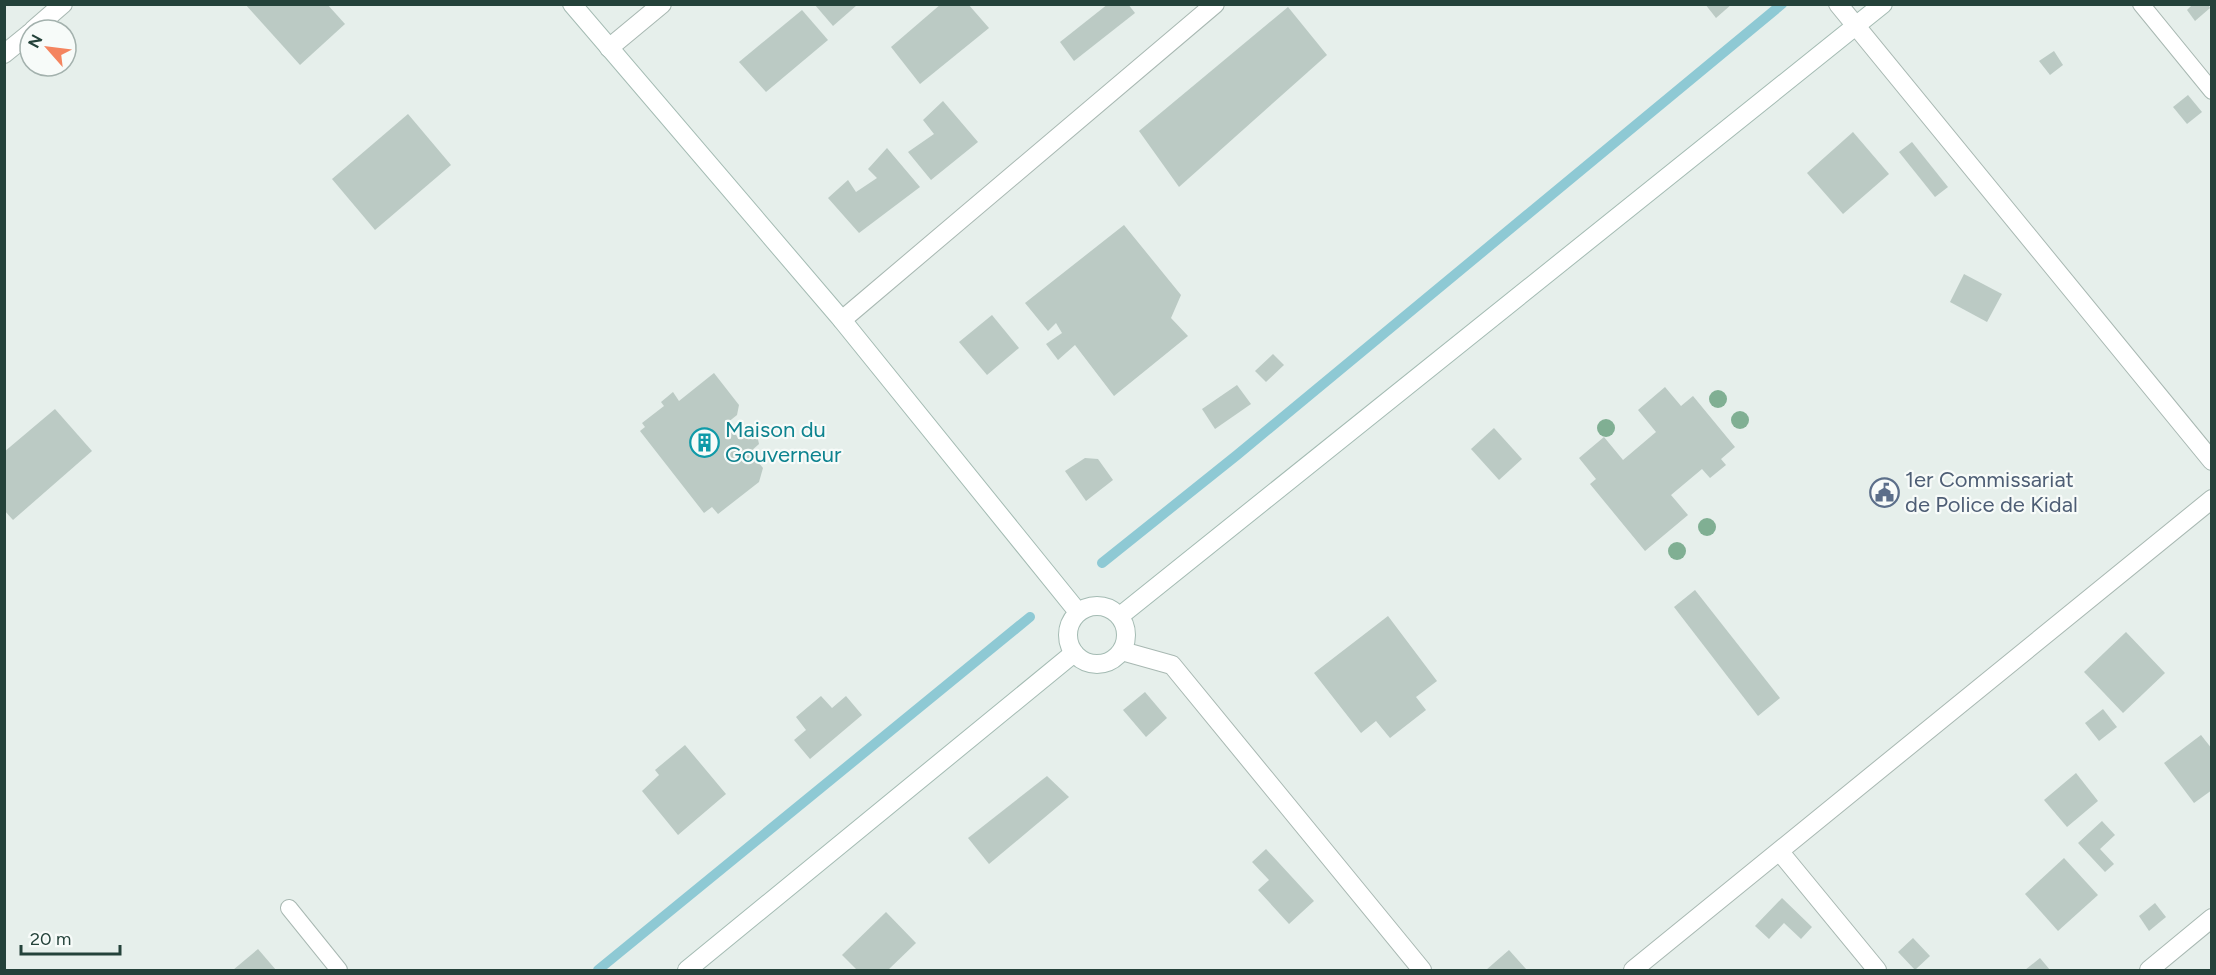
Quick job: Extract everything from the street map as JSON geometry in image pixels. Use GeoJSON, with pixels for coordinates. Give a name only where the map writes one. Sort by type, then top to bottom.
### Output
{"type":"FeatureCollection","features":[{"type":"Feature","properties":{"kind":"street"},"geometry":{"type":"LineString","coordinates":[[47,18],[63,4]]}},
{"type":"Feature","properties":{"kind":"street"},"geometry":{"type":"LineString","coordinates":[[572,4],[842,320],[1078,612]]}},
{"type":"Feature","properties":{"kind":"street"},"geometry":{"type":"LineString","coordinates":[[609,48],[662,4]]}},
{"type":"Feature","properties":{"kind":"street"},"geometry":{"type":"LineString","coordinates":[[842,320],[1215,4]]}},
{"type":"Feature","properties":{"kind":"street"},"geometry":{"type":"LineString","coordinates":[[1838,4],[2211,462]]}},
{"type":"Feature","properties":{"kind":"street"},"geometry":{"type":"LineString","coordinates":[[1120,616],[1883,4]]}},
{"type":"Feature","properties":{"kind":"street"},"geometry":{"type":"LineString","coordinates":[[4,54],[18,42]]}},
{"type":"Feature","properties":{"kind":"street"},"geometry":{"type":"LineString","coordinates":[[1633,970],[2211,499]]}},
{"type":"Feature","properties":{"kind":"street"},"geometry":{"type":"LineString","coordinates":[[1100,606],[1108,607],[1120,616],[1127,634],[1122,651],[1114,659],[1093,664],[1083,661],[1074,653],[1069,643],[1068,632],[1071,621],[1078,612],[1085,608],[1100,606]]}},
{"type":"Feature","properties":{"kind":"street"},"geometry":{"type":"LineString","coordinates":[[1122,651],[1172,665],[1422,970]]}},
{"type":"Feature","properties":{"kind":"street"},"geometry":{"type":"LineString","coordinates":[[687,970],[1074,653]]}},
{"type":"Feature","properties":{"kind":"street"},"geometry":{"type":"LineString","coordinates":[[1780,852],[1877,970]]}},
{"type":"Feature","properties":{"kind":"street"},"geometry":{"type":"LineString","coordinates":[[2149,970],[2211,918]]}},
{"type":"Feature","properties":{"kind":"lane"},"geometry":{"type":"LineString","coordinates":[[2141,4],[2211,91]]}},
{"type":"Feature","properties":{"kind":"lane"},"geometry":{"type":"LineString","coordinates":[[289,908],[339,970]]}},
{"type":"Feature","properties":{"kind":"building"},"geometry":{"type":"Polygon","coordinates":[[[245,4],[327,4],[345,24],[300,65],[245,4]]]}},
{"type":"Feature","properties":{"kind":"building"},"geometry":{"type":"Polygon","coordinates":[[[941,4],[968,4],[989,28],[920,84],[891,47],[941,4]]]}},
{"type":"Feature","properties":{"kind":"building"},"geometry":{"type":"Polygon","coordinates":[[[1108,4],[1128,4],[1135,13],[1074,61],[1060,42],[1108,4]]]}},
{"type":"Feature","properties":{"kind":"building"},"geometry":{"type":"Polygon","coordinates":[[[1705,4],[1732,4],[1716,18],[1705,4]]]}},
{"type":"Feature","properties":{"kind":"building"},"geometry":{"type":"Polygon","coordinates":[[[2193,4],[2208,4],[2210,8],[2195,21],[2187,10],[2193,4]]]}},
{"type":"Feature","properties":{"kind":"building"},"geometry":{"type":"Polygon","coordinates":[[[815,5],[857,5],[833,26],[815,5]]]}},
{"type":"Feature","properties":{"kind":"building"},"geometry":{"type":"Polygon","coordinates":[[[1288,7],[1327,55],[1179,187],[1139,131],[1288,7]]]}},
{"type":"Feature","properties":{"kind":"building"},"geometry":{"type":"Polygon","coordinates":[[[802,10],[828,40],[766,92],[739,62],[802,10]]]}},
{"type":"Feature","properties":{"kind":"building"},"geometry":{"type":"Polygon","coordinates":[[[2054,51],[2063,65],[2050,75],[2039,61],[2054,51]]]}},
{"type":"Feature","properties":{"kind":"building"},"geometry":{"type":"Polygon","coordinates":[[[2188,95],[2202,112],[2187,124],[2173,107],[2188,95]]]}},
{"type":"Feature","properties":{"kind":"building"},"geometry":{"type":"Polygon","coordinates":[[[943,101],[978,142],[931,180],[908,152],[934,134],[923,120],[943,101]]]}},
{"type":"Feature","properties":{"kind":"building"},"geometry":{"type":"Polygon","coordinates":[[[408,114],[451,165],[375,230],[332,179],[408,114]]]}},
{"type":"Feature","properties":{"kind":"building"},"geometry":{"type":"Polygon","coordinates":[[[1853,132],[1889,174],[1843,214],[1807,173],[1853,132]]]}},
{"type":"Feature","properties":{"kind":"building"},"geometry":{"type":"Polygon","coordinates":[[[1912,142],[1948,187],[1935,197],[1899,152],[1912,142]]]}},
{"type":"Feature","properties":{"kind":"building"},"geometry":{"type":"Polygon","coordinates":[[[887,148],[920,187],[859,233],[828,198],[848,180],[856,192],[877,178],[868,169],[887,148]]]}},
{"type":"Feature","properties":{"kind":"building"},"geometry":{"type":"Polygon","coordinates":[[[1124,225],[1181,295],[1171,318],[1188,336],[1114,396],[1075,345],[1058,360],[1046,344],[1062,333],[1056,323],[1048,331],[1025,303],[1124,225]]]}},
{"type":"Feature","properties":{"kind":"building"},"geometry":{"type":"Polygon","coordinates":[[[1964,274],[2002,294],[1987,322],[1950,302],[1964,274]]]}},
{"type":"Feature","properties":{"kind":"building"},"geometry":{"type":"Polygon","coordinates":[[[992,315],[1019,348],[987,375],[959,342],[992,315]]]}},
{"type":"Feature","properties":{"kind":"building"},"geometry":{"type":"Polygon","coordinates":[[[1273,354],[1284,365],[1266,382],[1255,371],[1273,354]]]}},
{"type":"Feature","properties":{"kind":"building","name":"Maison du Gouverneur"},"geometry":{"type":"Polygon","coordinates":[[[714,373],[739,405],[737,415],[727,423],[739,439],[749,432],[757,435],[759,444],[750,452],[763,468],[759,482],[718,514],[712,507],[704,513],[640,431],[645,427],[642,423],[664,406],[661,402],[673,392],[679,401],[714,373]]]}},
{"type":"Feature","properties":{"kind":"building"},"geometry":{"type":"Polygon","coordinates":[[[1237,385],[1251,404],[1215,429],[1202,409],[1237,385]]]}},
{"type":"Feature","properties":{"kind":"building"},"geometry":{"type":"Polygon","coordinates":[[[1665,387],[1681,406],[1693,396],[1735,447],[1721,459],[1726,465],[1710,478],[1702,469],[1671,495],[1688,515],[1645,551],[1590,484],[1596,479],[1579,458],[1604,437],[1623,460],[1656,432],[1638,410],[1665,387]]]}},
{"type":"Feature","properties":{"kind":"building"},"geometry":{"type":"Polygon","coordinates":[[[55,409],[92,451],[13,520],[4,510],[4,452],[55,409]]]}},
{"type":"Feature","properties":{"kind":"building"},"geometry":{"type":"Polygon","coordinates":[[[1494,428],[1522,459],[1499,480],[1471,449],[1494,428]]]}},
{"type":"Feature","properties":{"kind":"building"},"geometry":{"type":"Polygon","coordinates":[[[1085,458],[1098,459],[1113,480],[1086,501],[1065,471],[1085,458]]]}},
{"type":"Feature","properties":{"kind":"building"},"geometry":{"type":"Polygon","coordinates":[[[1695,590],[1780,698],[1758,716],[1674,607],[1695,590]]]}},
{"type":"Feature","properties":{"kind":"building"},"geometry":{"type":"Polygon","coordinates":[[[1388,616],[1437,681],[1416,697],[1426,710],[1390,738],[1376,721],[1361,733],[1314,673],[1388,616]]]}},
{"type":"Feature","properties":{"kind":"building"},"geometry":{"type":"Polygon","coordinates":[[[2126,632],[2165,673],[2123,713],[2084,672],[2126,632]]]}},
{"type":"Feature","properties":{"kind":"building"},"geometry":{"type":"Polygon","coordinates":[[[1145,692],[1167,718],[1146,737],[1123,710],[1145,692]]]}},
{"type":"Feature","properties":{"kind":"building"},"geometry":{"type":"Polygon","coordinates":[[[821,696],[832,708],[846,696],[862,715],[810,759],[794,740],[806,730],[796,717],[821,696]]]}},
{"type":"Feature","properties":{"kind":"building"},"geometry":{"type":"Polygon","coordinates":[[[2103,709],[2117,727],[2099,741],[2085,723],[2103,709]]]}},
{"type":"Feature","properties":{"kind":"building"},"geometry":{"type":"Polygon","coordinates":[[[2201,735],[2212,749],[2212,790],[2194,803],[2164,763],[2201,735]]]}},
{"type":"Feature","properties":{"kind":"building"},"geometry":{"type":"Polygon","coordinates":[[[685,745],[726,794],[678,835],[642,791],[659,775],[655,770],[685,745]]]}},
{"type":"Feature","properties":{"kind":"building"},"geometry":{"type":"Polygon","coordinates":[[[2076,773],[2098,801],[2067,827],[2044,800],[2076,773]]]}},
{"type":"Feature","properties":{"kind":"building"},"geometry":{"type":"Polygon","coordinates":[[[1047,776],[1069,797],[989,864],[968,838],[1047,776]]]}},
{"type":"Feature","properties":{"kind":"building"},"geometry":{"type":"Polygon","coordinates":[[[2102,821],[2115,835],[2100,849],[2114,864],[2105,872],[2078,843],[2102,821]]]}},
{"type":"Feature","properties":{"kind":"building"},"geometry":{"type":"Polygon","coordinates":[[[1266,849],[1314,901],[1289,924],[1258,890],[1269,880],[1252,862],[1266,849]]]}},
{"type":"Feature","properties":{"kind":"building"},"geometry":{"type":"Polygon","coordinates":[[[2064,858],[2098,895],[2058,931],[2025,894],[2064,858]]]}},
{"type":"Feature","properties":{"kind":"building"},"geometry":{"type":"Polygon","coordinates":[[[1782,898],[1812,927],[1801,939],[1784,923],[1769,939],[1755,926],[1782,898]]]}},
{"type":"Feature","properties":{"kind":"building"},"geometry":{"type":"Polygon","coordinates":[[[2155,903],[2166,917],[2149,931],[2139,916],[2155,903]]]}},
{"type":"Feature","properties":{"kind":"building"},"geometry":{"type":"Polygon","coordinates":[[[886,912],[916,943],[888,970],[857,970],[842,955],[886,912]]]}},
{"type":"Feature","properties":{"kind":"building"},"geometry":{"type":"Polygon","coordinates":[[[1913,938],[1930,956],[1915,970],[1898,952],[1913,938]]]}},
{"type":"Feature","properties":{"kind":"building"},"geometry":{"type":"Polygon","coordinates":[[[258,949],[276,970],[233,970],[258,949]]]}},
{"type":"Feature","properties":{"kind":"building"},"geometry":{"type":"Polygon","coordinates":[[[1509,950],[1527,970],[1486,970],[1509,950]]]}},
{"type":"Feature","properties":{"kind":"building"},"geometry":{"type":"Polygon","coordinates":[[[2040,958],[2050,970],[2025,970],[2040,958]]]}},
{"type":"Feature","properties":{"kind":"waterway"},"geometry":{"type":"LineString","coordinates":[[1102,563],[1237,455],[1782,4]]}},
{"type":"Feature","properties":{"kind":"waterway"},"geometry":{"type":"LineString","coordinates":[[598,970],[1030,617]]}},
{"type":"Feature","properties":{"kind":"place","name":"Maison du Gouverneur"},"geometry":{"type":"Point","coordinates":[704,442]}},
{"type":"Feature","properties":{"kind":"place","name":"1er Commissariat de Police de Kidal"},"geometry":{"type":"Point","coordinates":[1884,492]}}]}
